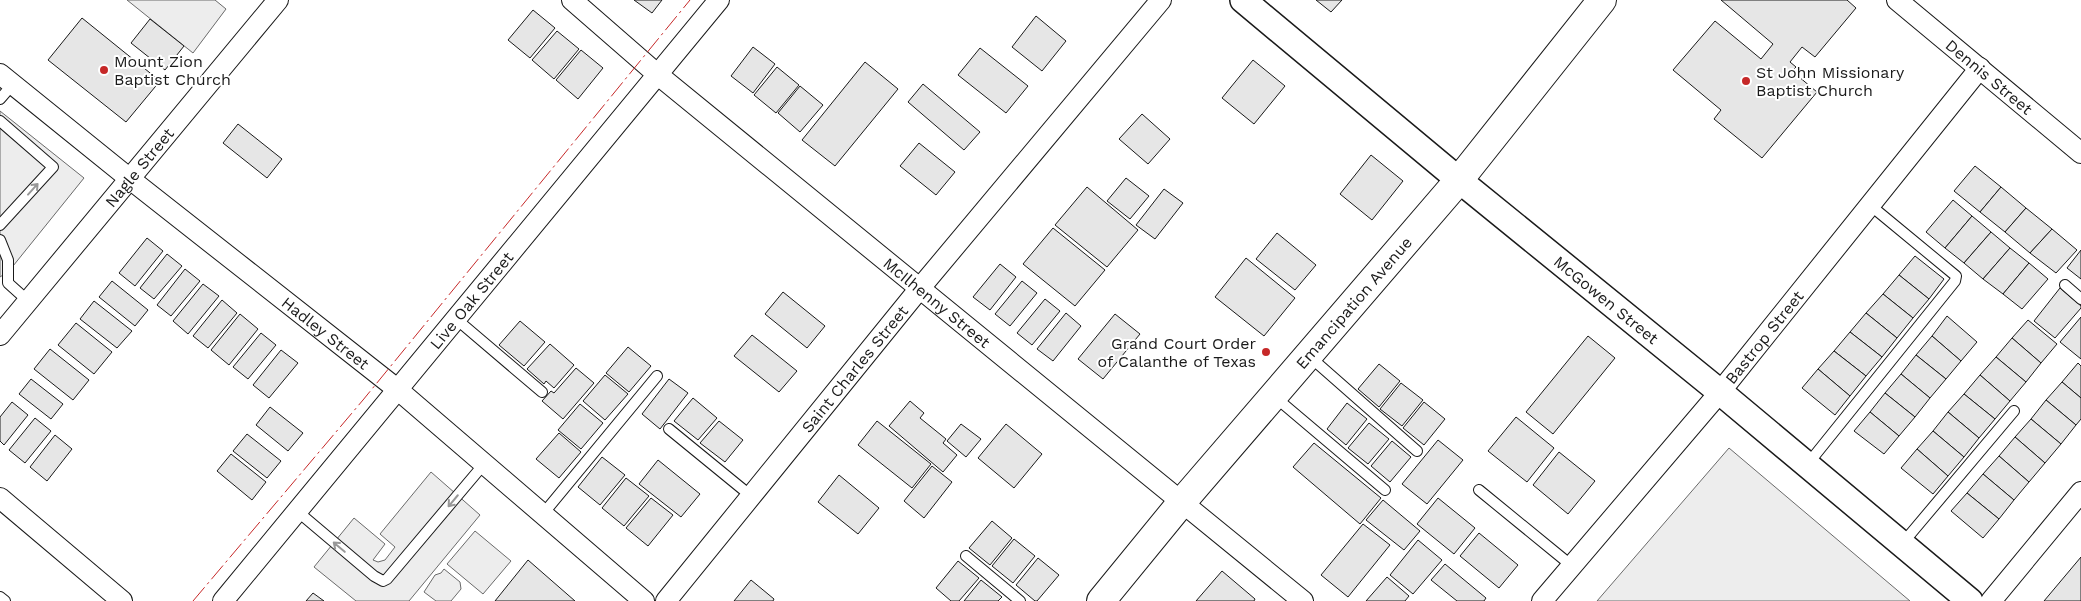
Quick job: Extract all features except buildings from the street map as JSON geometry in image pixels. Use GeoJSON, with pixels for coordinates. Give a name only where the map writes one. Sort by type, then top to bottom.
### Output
{"type":"FeatureCollection","features":[{"type":"Feature","properties":{"kind":"main road","name":"Emancipation Avenue"},"geometry":{"type":"LineString","coordinates":[[1101,601],[1182,502],[1459,180],[1602,0]]}},
{"type":"Feature","properties":{"kind":"street","name":"Nagle Street"},"geometry":{"type":"LineString","coordinates":[[0,335],[278,0]]}},
{"type":"Feature","properties":{"kind":"street","name":"McIlhenny Street"},"geometry":{"type":"LineString","coordinates":[[572,0],[657,74],[1304,601]]}},
{"type":"Feature","properties":{"kind":"street","name":"Live Oak Street"},"geometry":{"type":"LineString","coordinates":[[223,601],[719,0]]}},
{"type":"Feature","properties":{"kind":"street","name":"Saint Charles Street"},"geometry":{"type":"LineString","coordinates":[[666,601],[920,288],[1161,0]]}},
{"type":"Feature","properties":{"kind":"street","name":"McGowen Street"},"geometry":{"type":"LineString","coordinates":[[1243,0],[1459,180],[1720,392],[1970,601]]}},
{"type":"Feature","properties":{"kind":"street","name":"Dennis Street"},"geometry":{"type":"LineString","coordinates":[[1897,0],[2081,153]]}},
{"type":"Feature","properties":{"kind":"street","name":"Bastrop Street"},"geometry":{"type":"LineString","coordinates":[[1542,601],[1720,392],[1980,68]]}},
{"type":"Feature","properties":{"kind":"street","name":"Hadley Street"},"geometry":{"type":"LineString","coordinates":[[4,86],[130,179],[397,389],[644,601]]}},
{"type":"Feature","properties":{"kind":"street"},"geometry":{"type":"LineString","coordinates":[[1991,601],[2081,492]]}},
{"type":"Feature","properties":{"kind":"street"},"geometry":{"type":"LineString","coordinates":[[0,498],[122,601]]}},
{"type":"Feature","properties":{"kind":"lane"},"geometry":{"type":"LineString","coordinates":[[0,122],[53,166],[0,225]]}},
{"type":"Feature","properties":{"kind":"lane"},"geometry":{"type":"LineString","coordinates":[[1807,465],[1955,281],[1956,276],[1870,205]]}},
{"type":"Feature","properties":{"kind":"lane"},"geometry":{"type":"LineString","coordinates":[[0,240],[8,260],[8,282],[28,301]]}},
{"type":"Feature","properties":{"kind":"lane"},"geometry":{"type":"LineString","coordinates":[[2065,285],[2081,299]]}},
{"type":"Feature","properties":{"kind":"lane"},"geometry":{"type":"LineString","coordinates":[[455,318],[542,392]]}},
{"type":"Feature","properties":{"kind":"lane"},"geometry":{"type":"LineString","coordinates":[[1308,355],[1417,451]]}},
{"type":"Feature","properties":{"kind":"lane"},"geometry":{"type":"LineString","coordinates":[[543,514],[657,376]]}},
{"type":"Feature","properties":{"kind":"lane"},"geometry":{"type":"LineString","coordinates":[[1274,395],[1385,490]]}},
{"type":"Feature","properties":{"kind":"lane"},"geometry":{"type":"LineString","coordinates":[[1902,545],[2014,411]]}},
{"type":"Feature","properties":{"kind":"lane"},"geometry":{"type":"LineString","coordinates":[[668,429],[751,496]]}},
{"type":"Feature","properties":{"kind":"lane"},"geometry":{"type":"LineString","coordinates":[[297,511],[374,576],[383,581],[387,580],[484,464]]}},
{"type":"Feature","properties":{"kind":"lane"},"geometry":{"type":"LineString","coordinates":[[1479,490],[1572,566]]}},
{"type":"Feature","properties":{"kind":"lane"},"geometry":{"type":"LineString","coordinates":[[966,556],[1020,601]]}},
{"type":"Feature","properties":{"kind":"lane"},"geometry":{"type":"LineString","coordinates":[[0,597],[5,601]]}},
{"type":"Feature","properties":{"kind":"shaded area"},"geometry":{"type":"Polygon","coordinates":[[[127,0],[215,0],[226,9],[193,53],[127,0]]]}},
{"type":"Feature","properties":{"kind":"shaded area"},"geometry":{"type":"Polygon","coordinates":[[[0,111],[84,178],[9,271],[0,277],[0,111]]]}},
{"type":"Feature","properties":{"kind":"shaded area"},"geometry":{"type":"Polygon","coordinates":[[[1729,448],[1910,601],[1597,601],[1729,448]]]}},
{"type":"Feature","properties":{"kind":"shaded area"},"geometry":{"type":"Polygon","coordinates":[[[431,472],[480,515],[409,601],[356,601],[314,567],[354,518],[385,544],[373,560],[378,562],[385,560],[395,547],[380,534],[431,472]]]}},
{"type":"Feature","properties":{"kind":"shaded area"},"geometry":{"type":"Polygon","coordinates":[[[475,531],[511,561],[483,594],[447,564],[475,531]]]}},
{"type":"Feature","properties":{"kind":"shaded area"},"geometry":{"type":"Polygon","coordinates":[[[444,569],[460,582],[461,589],[451,601],[436,601],[424,592],[435,575],[441,573],[444,569]]]}},
{"type":"Feature","properties":{"kind":"power"},"geometry":{"type":"LineString","coordinates":[[193,601],[363,400],[690,0]]}},
{"type":"Feature","properties":{"kind":"place","name":"Mount Zion Baptist Church"},"geometry":{"type":"Point","coordinates":[104,70]}},
{"type":"Feature","properties":{"kind":"place","name":"St John Missionary Baptist Church"},"geometry":{"type":"Point","coordinates":[1746,81]}},
{"type":"Feature","properties":{"kind":"place","name":"Grand Court Order of Calanthe of Texas"},"geometry":{"type":"Point","coordinates":[1266,352]}}]}
